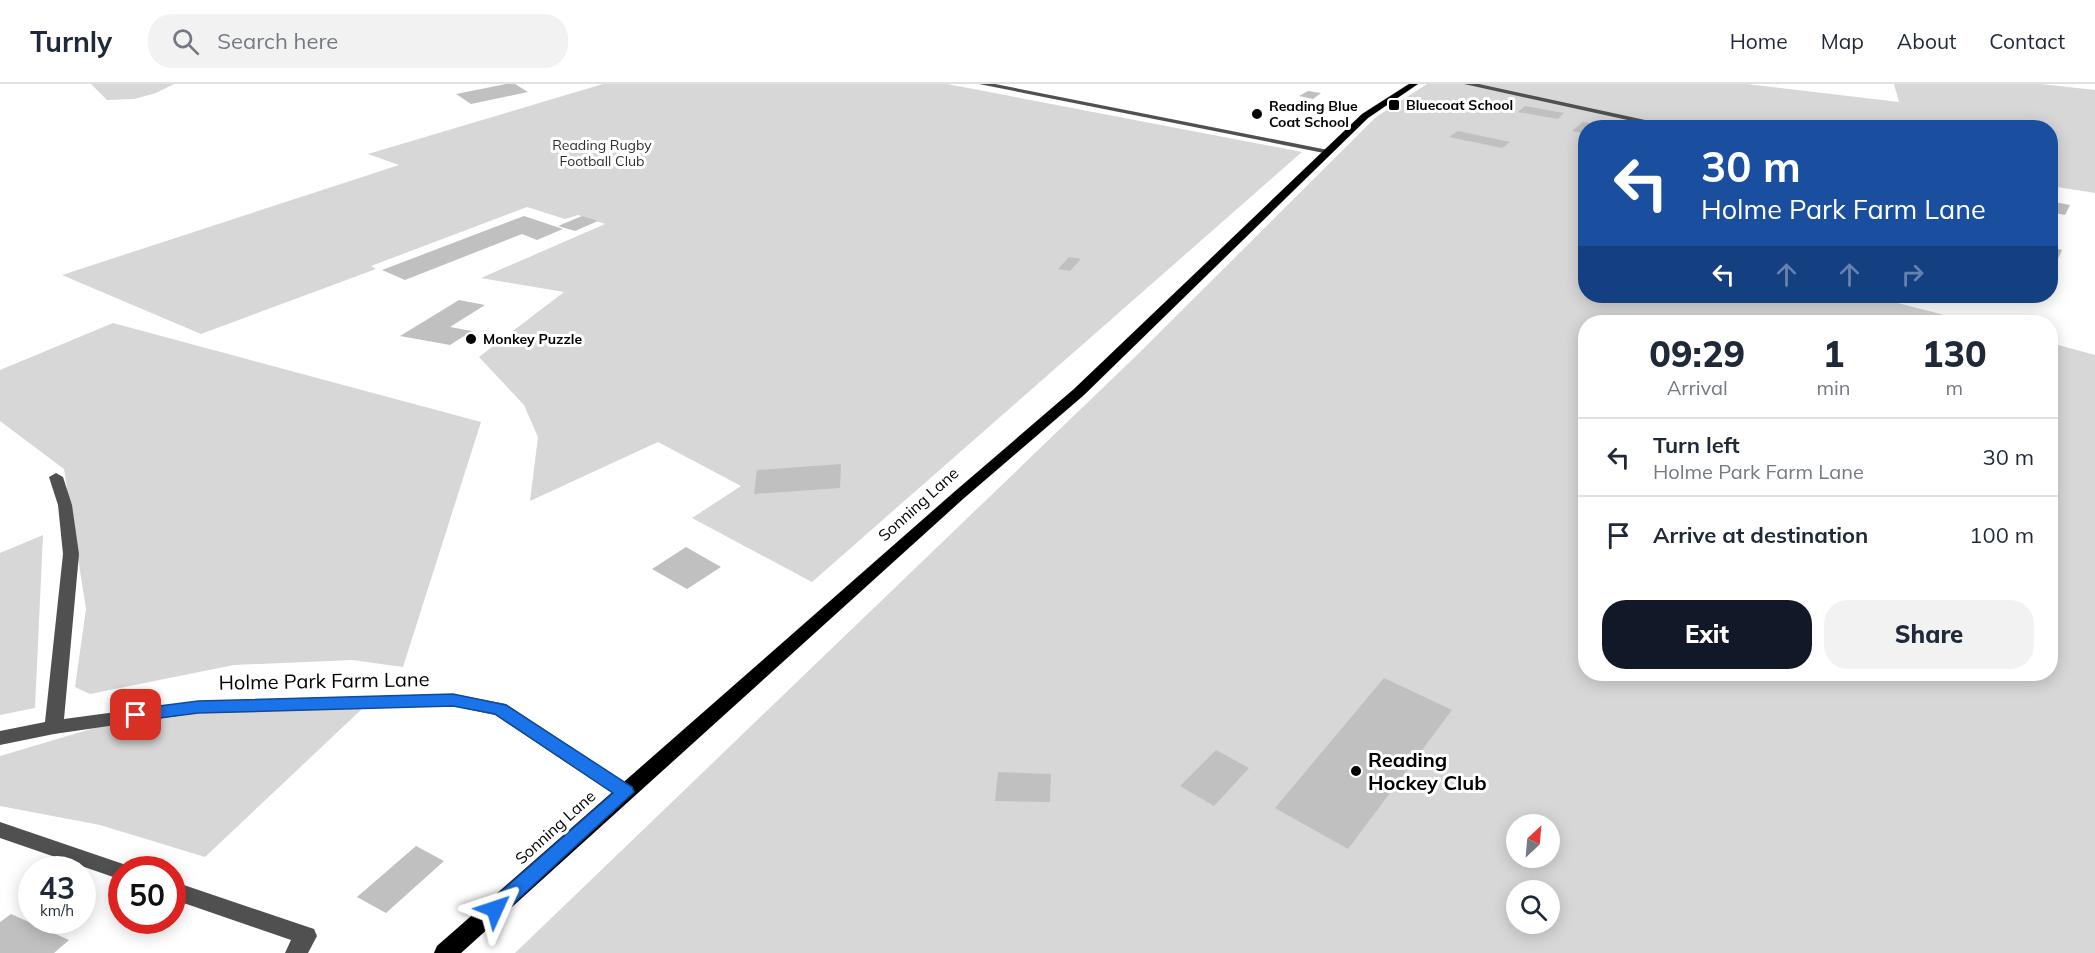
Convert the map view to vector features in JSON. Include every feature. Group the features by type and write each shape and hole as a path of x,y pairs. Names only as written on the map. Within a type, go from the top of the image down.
{"main road":[{"name":"Sonning Lane","path":"446,953 949,504 1079,392 1365,116 1414,84"}],"street":[{"path":"983,84 1329,151"},
{"path":"1468,84 1640,120"},
{"path":"54,727 71,554 65,505 56,477"},
{"name":"Holme Park Farm Lane","path":"0,738 54,727 198,707 453,700 500,709 625,792"},
{"path":"0,830 108,867"},
{"path":"186,895 306,936 296,953"}],"green space":[{"path":"91,84 174,84 156,93 134,99 107,100"},
{"name":"Reading Rugby Football Club","path":"603,84 947,84 1302,152 812,582 692,518 741,486 658,442 530,501 538,437 524,405 479,357 564,292 481,278 605,224 578,215 565,219 527,207 371,266 376,269 201,334 62,275 399,165 368,154"},
{"path":"1427,84 1747,84 1899,102 1894,84 2041,84 2095,90 2095,193 2058,187 2058,120 1578,120 1578,303 1897,303 1945,315 1578,315 1578,681 2058,681 2058,345 2095,355 2095,953 515,953 1137,355 1376,117"},
{"path":"113,323 481,422 403,667 352,660 234,665 90,694 75,687 86,609 64,469 0,421 0,370"},
{"path":"43,535 35,708 0,715 0,553"},
{"path":"363,708 205,857 100,825 0,806 0,756 155,710"}],"building":[{"path":"515,84 528,92 471,104 456,94"},
{"path":"1308,91 1321,93 1313,99 1299,96"},
{"path":"1525,106 1564,113 1558,119 1518,112"},
{"path":"1458,131 1510,142 1502,148 1449,137"},
{"path":"2058,203 2070,205 2065,215 2058,214"},
{"path":"524,216 563,229 537,240 522,234 405,280 382,270"},
{"path":"582,216 598,221 575,231 558,226"},
{"path":"1069,257 1081,259 1070,271 1058,269"},
{"path":"459,300 485,305 450,327 472,331 450,345 400,336"},
{"path":"841,464 840,488 754,494 757,470"},
{"path":"686,547 721,567 687,589 652,569"},
{"name":"Reading Hockey Club","path":"1384,678 1452,710 1348,849 1275,808"},
{"path":"1216,750 1249,768 1214,806 1180,786"},
{"path":"998,772 1051,774 1050,802 995,801"},
{"path":"416,846 444,861 386,913 357,897"},
{"path":"11,914 18,917 18,934 56,934 69,940 54,953 0,953 0,922"}],"place":[{"name":"Bluecoat School","path":"1394,105"},
{"name":"Reading Blue Coat School","path":"1257,114"},
{"name":"Monkey Puzzle","path":"471,339"},
{"name":"Reading Hockey Club","path":"1356,771"}],"route":[{"path":"136,715 198,707 453,700 500,709 625,792 495,909"}]}
